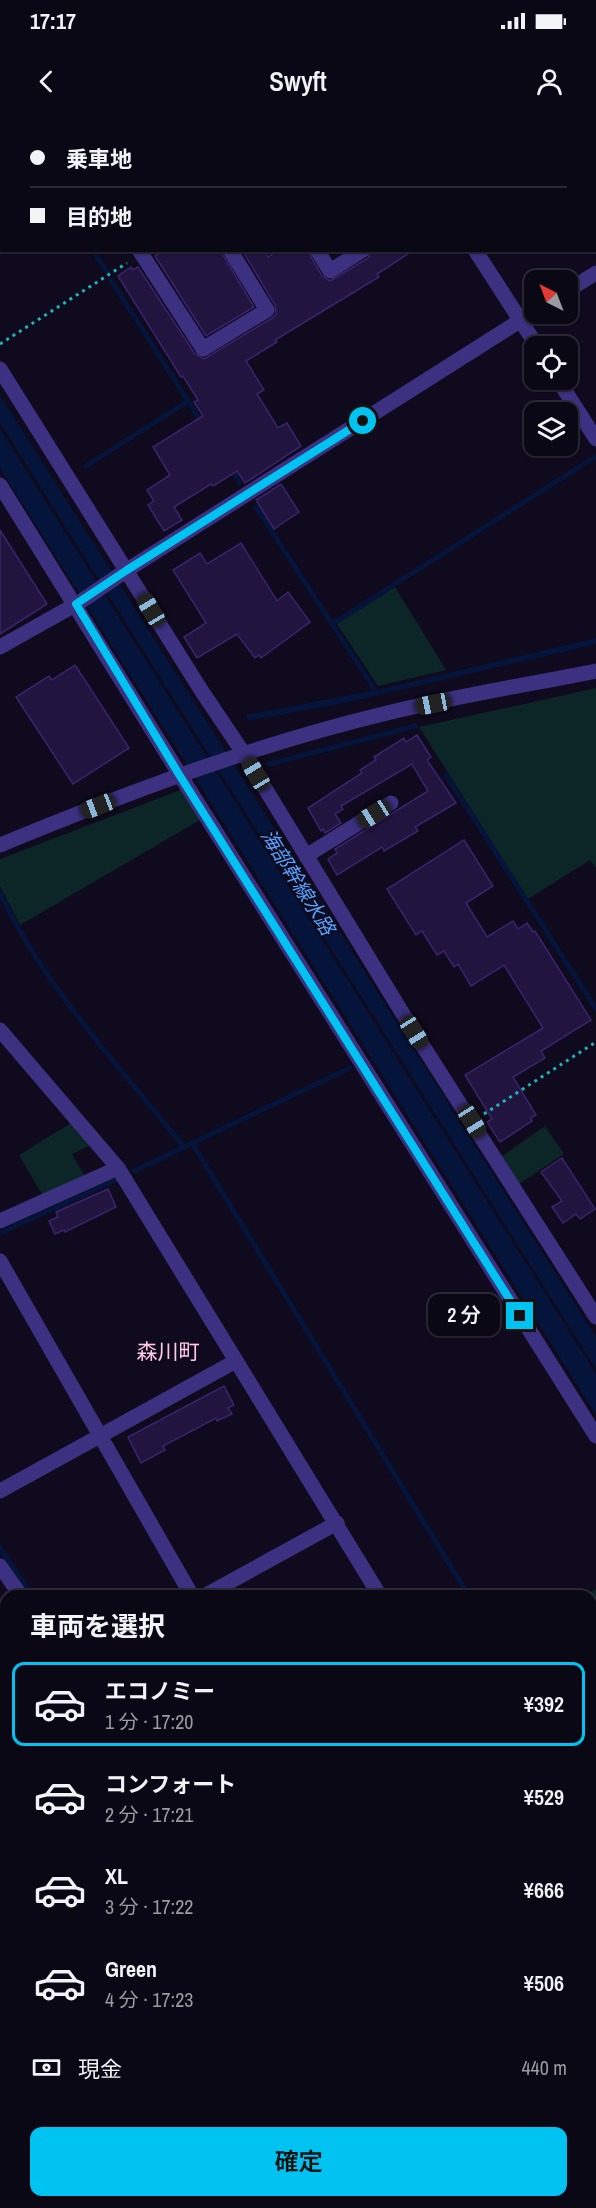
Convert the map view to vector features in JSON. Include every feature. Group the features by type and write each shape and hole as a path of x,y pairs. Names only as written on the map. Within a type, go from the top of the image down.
{"street":[{"path":"140,252 203,349 267,310 231,252"},
{"path":"318,252 330,271 360,252"},
{"path":"476,252 530,336"},
{"path":"578,284 596,273"},
{"path":"0,647 78,603 524,318"},
{"path":"0,369 124,572 201,690 596,1317"},
{"path":"564,390 596,439"},
{"path":"0,484 78,603 180,776 596,1436"},
{"path":"0,845 240,755 387,713 596,671"},
{"path":"306,856 391,804"},
{"path":"0,1030 118,1167 376,1590"},
{"path":"0,1221 118,1167"},
{"path":"0,1261 189,1590"},
{"path":"0,1491 236,1361"},
{"path":"215,1590 337,1523"},
{"path":"0,1566 17,1590"}],"path":[{"path":"0,344 140,252"},
{"path":"472,1121 596,1042"}],"green space":[{"path":"395,587 446,670 378,686 337,624"},
{"path":"596,688 596,868 590,860 528,899 419,727"},
{"path":"183,789 200,820 20,925 0,886 0,859"},
{"path":"71,1123 91,1145 72,1154 85,1177 43,1196 19,1155"},
{"path":"545,1126 564,1154 519,1184 502,1156"}],"water":[{"name":"海部幹線水路","path":"0,395 596,1337 596,1369 0,423"},
{"path":"0,429 596,1374 596,1415 0,468"},
{"path":"596,638 596,644 349,702 248,721 246,715 381,689"}],"building":[{"path":"161,252 221,252 254,307 206,336 155,256"},
{"path":"243,252 265,252 268,257 276,252 308,252 322,276 330,281 368,258 372,252 411,252 377,274 379,277 275,340 277,342 246,361 264,390 257,394 278,428 287,423 301,446 245,483 237,471 213,486 211,484 174,507 182,520 164,531 148,505 154,501 147,490 170,475 153,447 203,416 194,402 198,400 183,376 181,377 118,276 131,267 132,270 138,267 195,354 204,359 272,318 276,314 275,305"},
{"path":"281,484 299,512 274,529 256,500"},
{"path":"0,530 47,604 0,634"},
{"path":"241,543 277,601 288,592 310,622 261,658 259,655 255,658 237,634 197,658 184,637 206,623 173,570 200,553 207,564"},
{"path":"75,665 129,748 73,784 16,697 49,676 52,680"},
{"path":"417,735 431,757 427,760 456,803 415,827 418,831 384,851 382,847 337,875 328,859 337,853 335,849 428,791 412,764 341,806 343,809 335,814 341,823 325,833 323,829 321,831 308,808 362,773 360,770 376,760 374,757 404,738 406,742"},
{"path":"464,840 493,886 466,903 487,937 513,921 518,929 527,923 533,932 535,931 591,1020 541,1051 545,1058 513,1077 536,1115 531,1118 532,1121 500,1142 487,1122 492,1119 465,1075 543,1028 504,965 471,986 458,964 454,967 444,951 437,955 422,931 416,935 387,889"},
{"path":"562,1158 595,1209 580,1219 576,1214 563,1223 552,1207 562,1201 541,1172"},
{"path":"108,1189 116,1207 65,1232 64,1230 55,1234 49,1221 58,1217 56,1212"},
{"path":"224,1386 234,1405 228,1408 232,1414 217,1421 216,1418 163,1446 165,1450 141,1463 128,1437"}],"waterway":[{"path":"94,252 107,272"},
{"path":"111,280 202,423"},
{"path":"86,466 188,401"},
{"path":"332,624 595,457"},
{"path":"231,469 240,483"},
{"path":"256,507 377,693"},
{"path":"269,764 416,726"},
{"path":"446,775 596,1009"},
{"path":"0,893 18,928 61,994 184,1147"},
{"path":"134,1171 350,1068"},
{"path":"192,1143 465,1590"},
{"path":"0,1233 118,1179"},
{"path":"0,1548 28,1590"}],"district":[{"name":"森川町","path":"168,1352"}],"route":[{"path":"363,421 76,604 180,776 520,1316"}]}
